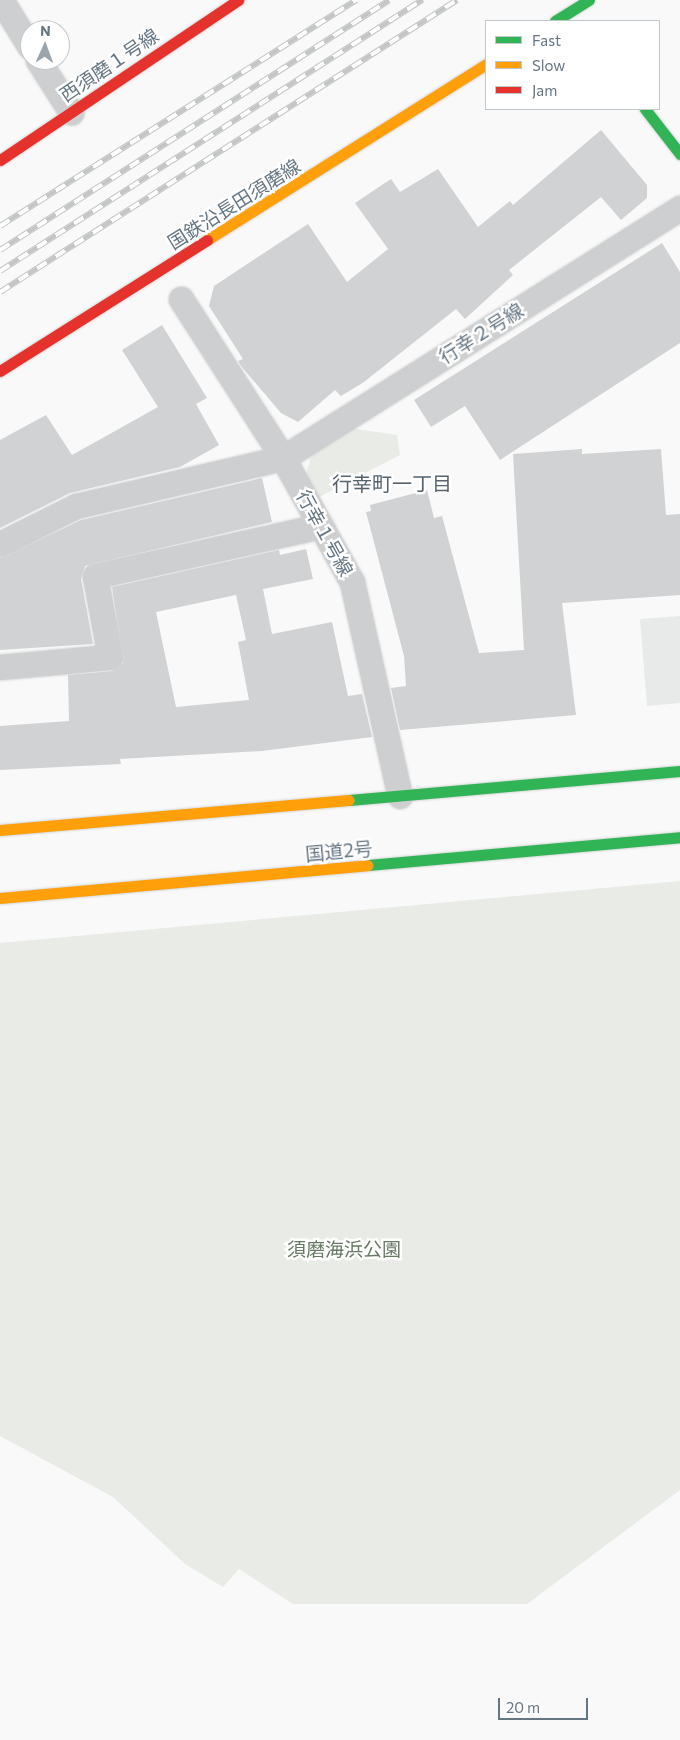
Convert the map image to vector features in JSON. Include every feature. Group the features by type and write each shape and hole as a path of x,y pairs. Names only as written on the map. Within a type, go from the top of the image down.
{"main road":[{"name":"西須磨１号線","path":"0,160 238,0"},
{"path":"563,0 578,20"},
{"path":"557,20 589,0"},
{"name":"国鉄沿長田須磨線","path":"0,371 485,65"},
{"path":"647,110 680,154"},
{"path":"0,830 680,771"},
{"name":"国道2号","path":"0,898 680,837"}],"street":[{"path":"1,0 20,31"},
{"path":"44,70 71,112"},
{"name":"行幸２号線","path":"0,544 76,506 283,458 680,208"},
{"name":"行幸１号線","path":"181,299 283,458 352,582 400,796"},
{"path":"0,667 110,657 95,576 321,526"}],"shaded area":[{"path":"680,616 680,703 647,706 640,619"}],"green space":[{"path":"349,428 397,435 400,455 319,497 306,474 313,450"},
{"name":"須磨海浜公園","path":"680,881 680,1490 527,1604 293,1604 239,1569 223,1587 185,1564 113,1497 0,1436 0,943"}],"building":[{"path":"601,130 647,185 647,198 621,220 601,197 509,270 513,275 465,319 456,309 364,382 341,396 335,390 298,422 281,413 241,366 238,361 243,359 209,306 214,286 308,224 347,282 388,249 355,203 391,179 400,192 438,169 478,227 510,201 513,205"},
{"path":"662,243 680,272 680,343 500,460 465,406 431,427 414,400"},
{"path":"162,325 207,398 196,404 219,445 180,467 70,493 0,528 0,440 46,415 72,455 158,407 122,350"},
{"path":"582,449 582,454 661,449 666,515 680,514 680,595 562,603 576,715 400,730 391,688 406,686 404,656 366,512 371,511 370,505 427,490 434,518 442,516 479,653 524,650 513,454"},
{"path":"262,478 272,522 85,566 81,579 93,644 0,650 0,558 81,520"},
{"path":"306,549 313,579 263,589 272,634 332,622 348,696 362,694 372,737 262,751 120,759 121,764 0,770 0,726 69,721 68,675 112,671 123,663 112,587 279,550 280,555","holes":["236,595 246,640 238,642 249,700 176,707 156,612"]}],"railway":[{"path":"0,226 356,0"},
{"path":"0,250 389,0"},
{"path":"0,271 422,0"},
{"path":"0,292 457,0"}],"traffic: fast":[{"path":"557,20 589,0"},
{"path":"646,110 680,154"},
{"path":"349,800 680,771"},
{"path":"368,865 680,837"}],"traffic: slow":[{"path":"207,240 485,65"},
{"path":"0,830 349,800"},
{"path":"0,898 368,865"}],"traffic: jam":[{"path":"0,160 238,0"},
{"path":"0,371 207,240"}],"district":[{"name":"行幸町一丁目","path":"392,483"}]}
